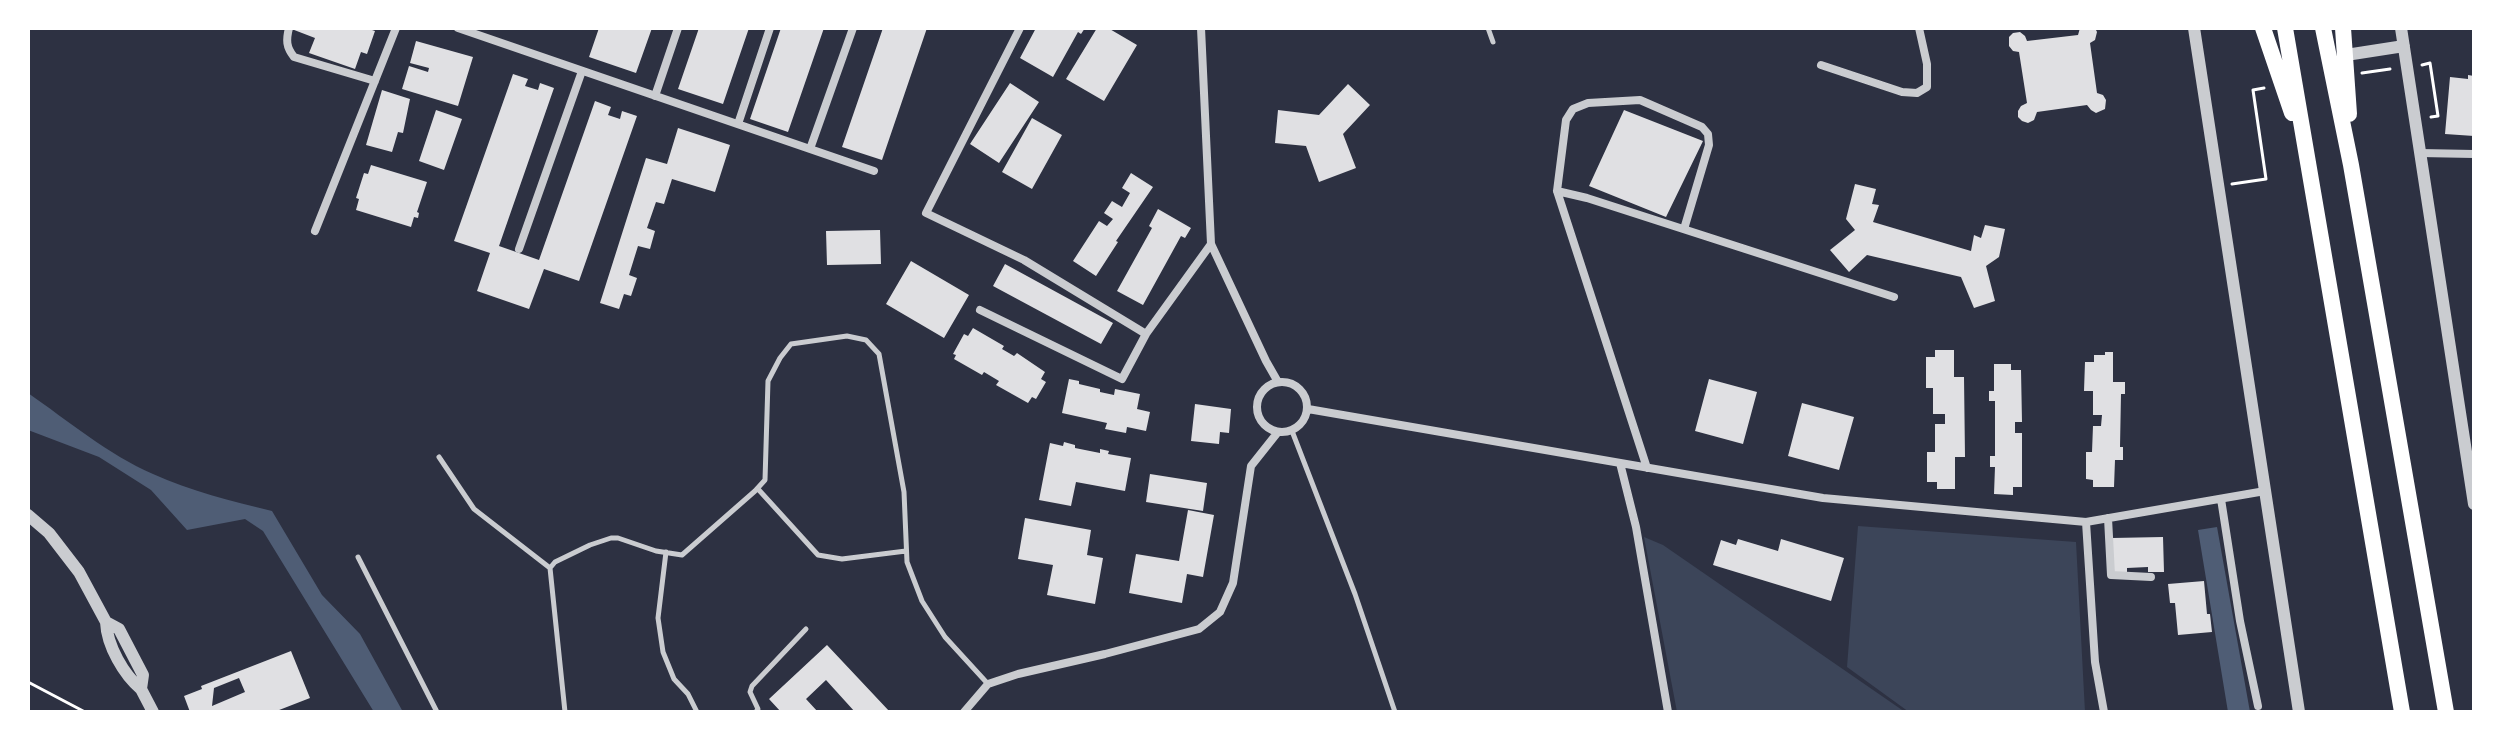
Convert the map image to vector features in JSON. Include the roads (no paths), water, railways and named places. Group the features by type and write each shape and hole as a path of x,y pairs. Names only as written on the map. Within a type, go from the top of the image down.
{"highway":[{"path":"2263,28 2308,160"},
{"path":"2285,28 2402,712"},
{"path":"2323,28 2351,165 2446,712"},
{"path":"2343,28 2351,165"}],"street":[{"path":"289,28 287,49 294,57 375,81"},
{"path":"315,231 396,28"},
{"path":"458,28 874,171"},
{"path":"655,96 678,28"},
{"path":"738,124 770,28"},
{"path":"810,149 853,28"},
{"path":"1020,28 926,213 1024,260 1146,334"},
{"path":"1201,28 1211,244 1278,382"},
{"path":"1821,65 1902,92 1917,93 1927,87 1927,64 1919,28"},
{"path":"2194,28 2299,712"},
{"path":"2401,28 2474,504"},
{"path":"2346,55 2404,46"},
{"path":"519,249 582,71"},
{"path":"1647,468 1557,191 1566,120 1573,109 1588,103 1640,100 1702,127 1708,134 1709,145 1684,229"},
{"path":"2420,153 2474,154"},
{"path":"1557,191 1894,297"},
{"path":"980,310 1122,379 1146,334 1211,244"},
{"path":"1278,382 1292,384 1305,395 1308,409 1305,420 1292,431 1278,432 1261,422 1257,406 1262,391 1278,382"},
{"path":"1308,409 1823,498 2086,522 2265,491"},
{"path":"964,712 988,684 1199,629 1220,612 1233,583 1251,466 1278,432"},
{"path":"1620,463 1636,527 1668,712"},
{"path":"2221,499 2240,621 2258,706"},
{"path":"28,515 49,533 79,572 106,622 119,629 143,675 141,689 153,712"},
{"path":"2108,518 2111,575 2151,577"},
{"path":"2086,522 2095,662 2104,712"}],"lane":[{"path":"1488,28 1493,42"},
{"path":"565,712 550,568 566,556 611,538 682,555 765,480 768,381 780,358 791,344 847,336 866,340 879,354 904,492 907,562 922,601 945,637 988,684"},
{"path":"1292,431 1355,594 1395,712"},
{"path":"439,457 474,509 550,568"},
{"path":"758,489 818,555 842,559 906,551"},
{"path":"666,552 658,618 663,652 674,679 688,694 697,712"},
{"path":"358,557 437,712"},
{"path":"758,711 750,692 752,686 806,629"}]}
